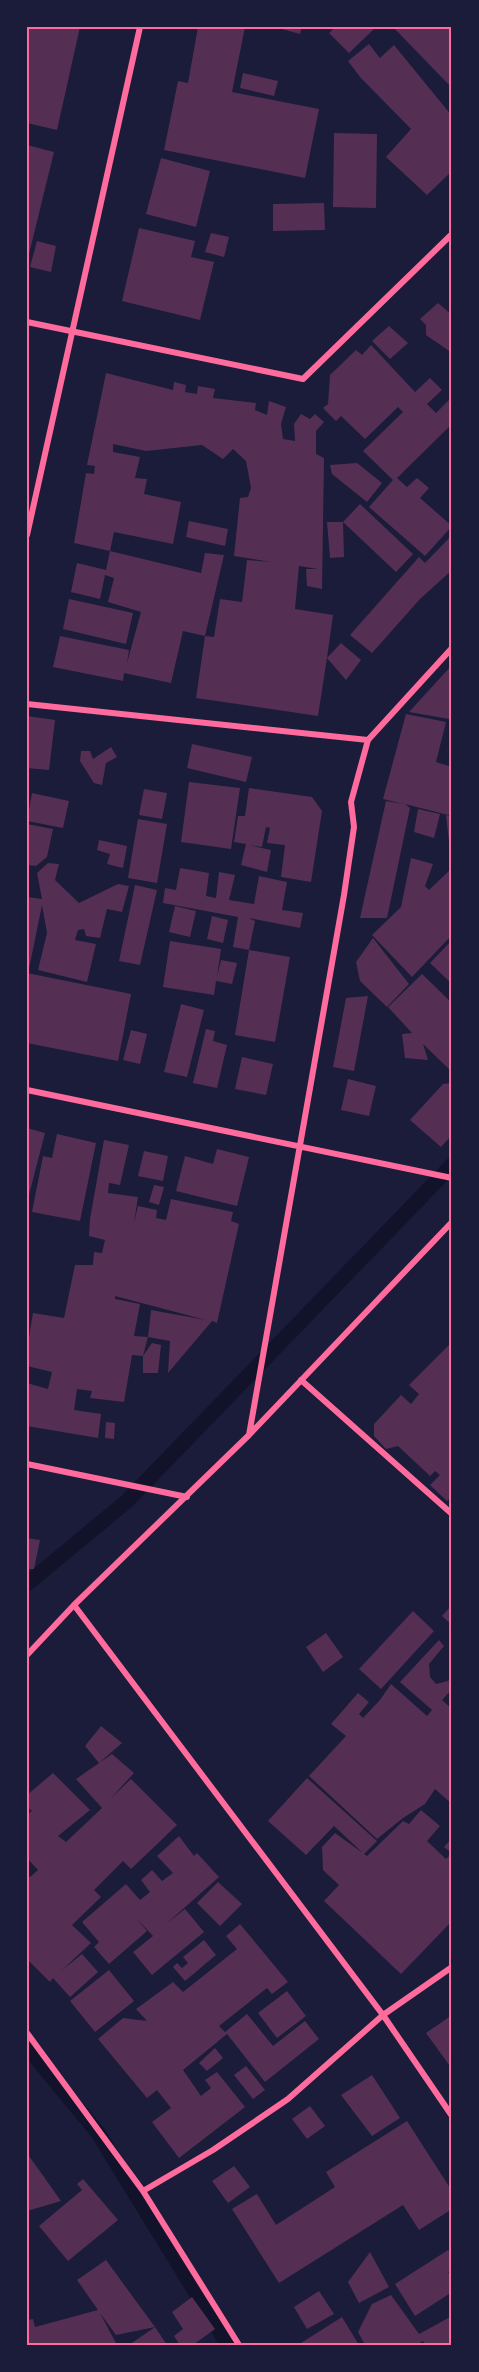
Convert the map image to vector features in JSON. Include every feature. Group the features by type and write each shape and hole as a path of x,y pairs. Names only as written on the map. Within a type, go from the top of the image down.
{"street":[{"path":"27,535 140,27"},
{"path":"27,322 303,379 452,234"},
{"path":"249,1435 344,895 354,826 351,802 368,740 452,648"},
{"path":"27,704 368,740"},
{"path":"27,1090 452,1178"},
{"path":"27,1655 74,1605 249,1435 452,1222"},
{"path":"301,1380 452,1514"},
{"path":"27,1464 187,1497"},
{"path":"74,1605 383,2015 452,2116"},
{"path":"143,2191 213,2150 288,2099 383,2015 452,1967"},
{"path":"27,2033 143,2191 239,2345"}],"building":[{"path":"27,27 80,27 57,130 27,123"},
{"path":"198,27 245,27 232,92 319,109 305,178 164,150 178,81 188,83"},
{"path":"274,27 302,27 300,34"},
{"path":"335,27 376,27 349,53 329,33"},
{"path":"393,27 452,27 452,88"},
{"path":"369,44 380,58 394,45 452,116 452,171 427,195 386,157 411,129 360,77 348,61"},
{"path":"243,73 278,81 274,96 240,88"},
{"path":"334,133 377,134 376,208 333,207"},
{"path":"27,145 54,152 28,258 27,258"},
{"path":"161,158 210,171 196,227 146,214"},
{"path":"324,203 325,230 273,231 273,204"},
{"path":"139,228 195,241 191,257 214,262 200,320 122,301"},
{"path":"211,233 229,237 224,257 205,252"},
{"path":"37,241 56,246 51,272 30,267"},
{"path":"438,303 452,315 452,353 426,335 426,325 420,319"},
{"path":"389,326 408,343 390,359 372,341"},
{"path":"371,345 415,392 430,378 442,390 427,404 436,413 452,397 452,424 397,478 407,487 417,478 429,488 420,498 452,526 425,556 369,507 393,480 363,451 403,412 398,407 365,439 341,416 336,421 323,408 328,404 330,375 356,350 362,355"},
{"path":"106,373 173,390 174,382 186,385 185,392 197,394 198,386 215,389 213,398 256,403 255,410 267,415 269,401 286,407 281,424 283,439 295,441 294,424 301,414 310,419 315,414 324,422 316,431 316,454 324,458 322,589 307,586 306,569 318,569 299,566 295,609 333,615 318,716 196,698 205,636 214,637 220,599 242,602 247,560 271,562 234,556 240,498 248,497 251,488 246,461 233,449 223,459 202,445 146,451 113,444 113,452 140,457 135,478 147,479 144,494 181,502 173,544 114,532 110,551 74,543 86,473 94,474 95,466 87,465"},
{"path":"357,463 382,483 367,502 332,474 330,465"},
{"path":"360,504 413,554 396,572 343,522"},
{"path":"189,521 228,529 225,546 186,537"},
{"path":"327,522 343,522 344,557 330,558"},
{"path":"452,535 452,570 420,599 372,653 350,635 419,557 425,563"},
{"path":"110,551 201,573 205,553 224,555 205,636 183,631 171,683 124,673 123,681 53,667 60,636 129,650 127,663 141,612 108,602 114,578 105,575 100,599 71,592 77,563 106,570"},
{"path":"69,599 133,613 126,644 63,629"},
{"path":"341,643 361,660 346,680 327,658"},
{"path":"452,665 452,717 449,719 409,712"},
{"path":"406,714 446,722 436,762 452,767 452,816 405,804 410,808 387,918 360,918 386,801 404,804 383,799"},
{"path":"27,716 55,720 49,770 27,768"},
{"path":"192,744 252,757 246,782 187,768"},
{"path":"111,747 117,757 106,763 102,785 94,783 80,761 81,751 90,751 93,759"},
{"path":"189,782 240,788 231,849 181,842"},
{"path":"249,788 312,797 322,811 311,882 281,877 285,845 267,843 270,828 266,827 262,847 249,845 271,850 267,872 241,865 246,844 234,842 238,816 245,816"},
{"path":"144,789 167,793 162,819 139,815"},
{"path":"32,793 69,801 63,828 27,821"},
{"path":"418,809 440,814 434,838 414,832"},
{"path":"446,815 452,817 452,843 449,842"},
{"path":"138,819 167,824 157,883 128,878"},
{"path":"27,824 53,829 47,857 36,866 27,865"},
{"path":"99,840 127,846 123,868 107,864 110,854 97,850"},
{"path":"411,858 433,864 425,886 429,890 452,868 452,935 412,977 372,935 401,907"},
{"path":"48,863 59,864 55,880 79,903 118,884 129,886 122,912 107,909 100,938 86,936 84,929 78,930 75,940 96,944 87,982 38,970 47,933 42,905 29,969 27,969 27,897 42,899 37,873"},
{"path":"180,868 209,873 206,896 216,898 219,872 235,875 229,900 254,904 259,876 287,882 282,910 303,913 300,928 249,918 255,921 249,950 233,947 238,917 163,903 165,888 176,890"},
{"path":"135,885 157,890 140,965 119,961"},
{"path":"175,906 196,911 190,937 169,932"},
{"path":"212,916 228,920 223,943 207,939"},
{"path":"373,938 409,984 387,1007 360,981 356,962"},
{"path":"452,940 452,984 430,963"},
{"path":"170,941 221,949 217,977 221,960 237,963 232,984 216,981 214,995 163,987"},
{"path":"249,950 290,957 275,1042 235,1035"},
{"path":"27,973 131,994 118,1061 27,1043"},
{"path":"422,974 452,1003 452,1072 423,1044 428,1060 405,1058 402,1034 412,1033 388,1007"},
{"path":"368,996 354,1071 333,1067 346,998"},
{"path":"181,1004 204,1010 187,1077 164,1072"},
{"path":"206,1029 215,1031 213,1041 227,1045 217,1088 193,1083"},
{"path":"131,1030 147,1034 140,1064 123,1060"},
{"path":"242,1057 273,1064 266,1095 235,1089"},
{"path":"348,1079 376,1086 369,1116 341,1110"},
{"path":"452,1083 452,1135 441,1147 410,1120 443,1084"},
{"path":"27,1128 45,1133 29,1195 27,1194"},
{"path":"57,1134 96,1143 80,1221 32,1212 43,1156 52,1158"},
{"path":"104,1140 129,1145 120,1185 109,1183 108,1193 138,1197 134,1223 138,1206 157,1210 156,1218 166,1220 171,1199 233,1212 231,1221 239,1224 217,1323 212,1321 168,1373 170,1341 148,1337 143,1356 132,1355 124,1402 90,1398 92,1391 77,1389 74,1410 101,1414 98,1438 27,1426 27,1383 48,1389 52,1372 27,1366 27,1349 33,1313 64,1318 75,1265 93,1265 94,1252 102,1253 105,1240 89,1236","holes":["115,1296 206,1320 151,1310 148,1337 134,1336 140,1304 115,1299"]},
{"path":"217,1149 249,1157 237,1206 176,1191 185,1156 213,1164"},
{"path":"144,1151 168,1156 163,1181 138,1176"},
{"path":"154,1185 164,1187 159,1205 149,1202"},
{"path":"452,1342 452,1496 447,1501 430,1485 440,1475 435,1471 430,1476 398,1446 386,1449 374,1436 374,1424 401,1395 411,1404 419,1394 409,1385"},
{"path":"152,1343 161,1345 158,1373 143,1373 143,1356"},
{"path":"106,1422 115,1423 114,1439 105,1438"},
{"path":"27,1538 40,1540 34,1569 27,1569"},
{"path":"452,1605 452,1625 442,1616"},
{"path":"413,1611 434,1631 381,1689 359,1669"},
{"path":"326,1633 343,1657 323,1672 306,1647"},
{"path":"439,1640 444,1646 429,1664 430,1677 436,1684 448,1681 452,1677 452,1689 442,1700 452,1709 452,1804 435,1789 425,1804 377,1839 309,1776 346,1736 331,1724 358,1693 369,1702 359,1714 363,1718 391,1684 427,1716 432,1710 400,1682"},
{"path":"101,1726 122,1743 99,1763 85,1746"},
{"path":"112,1754 134,1773 111,1798 131,1779 177,1825 131,1869 123,1861 94,1890 101,1897 72,1925 91,1943 61,1971 82,1954 98,1972 70,1997 53,1978 50,1982 27,1959 27,1875 30,1877 38,1870 27,1858 27,1815 32,1811 27,1807 27,1795 53,1773 90,1810 58,1836 66,1842 102,1808 76,1779"},
{"path":"307,1778 377,1841 364,1854 334,1826 306,1855 268,1821"},
{"path":"421,1810 440,1826 427,1841 446,1859 452,1853 452,1921 401,1974 324,1901 339,1885 323,1870 322,1847 335,1833 367,1856 403,1821 409,1824"},
{"path":"179,1836 194,1856 197,1853 219,1877 165,1925 185,1909 204,1932 152,1975 133,1952 153,1936 136,1918 147,1931 109,1964 94,1947 99,1942 82,1922 126,1884 140,1900 150,1892 141,1880 152,1870 162,1881 173,1873 157,1856"},
{"path":"452,1838 452,1853 444,1847"},
{"path":"218,1882 242,1904 220,1926 197,1903"},
{"path":"240,1924 288,1982 272,1994 267,1988 219,2026 225,2032 247,2014 273,2046 305,2021 319,2039 265,2082 227,2034 183,2070 201,2096 211,2088 205,2080 217,2072 245,2107 179,2158 152,2122 171,2108 157,2090 147,2098 98,2039 123,2018 147,2021 136,2009 173,1982 183,1992 237,1949 226,1936"},
{"path":"204,1940 216,1955 185,1981 173,1967 177,1963 182,1968 188,1963 183,1957"},
{"path":"109,1970 134,2001 95,2032 70,2001"},
{"path":"287,1991 306,2016 277,2038 258,2013"},
{"path":"452,2015 452,2069 426,2033"},
{"path":"215,2048 223,2058 207,2071 199,2063"},
{"path":"246,2066 265,2090 253,2099 234,2075"},
{"path":"372,2075 400,2118 372,2136 341,2095"},
{"path":"310,2106 325,2126 307,2139 292,2119"},
{"path":"407,2121 452,2191 452,2209 419,2230 403,2205 279,2283 232,2209 257,2194 276,2225 335,2187 326,2172"},
{"path":"27,2156 29,2156 61,2201 27,2211"},
{"path":"234,2166 250,2187 228,2203 212,2181"},
{"path":"83,2179 118,2220 68,2261 39,2226 82,2190 77,2184"},
{"path":"448,2250 452,2256 452,2269 448,2272 452,2279 452,2292 415,2316 395,2284"},
{"path":"370,2252 389,2287 359,2303 348,2282"},
{"path":"106,2260 155,2327 116,2335 100,2313 117,2345 27,2345 27,2320 33,2319 35,2327 98,2310 77,2280"},
{"path":"319,2291 334,2314 307,2329 294,2307"},
{"path":"391,2295 419,2334 452,2316 452,2345 426,2345 423,2341 416,2345 365,2345 358,2332 372,2304"},
{"path":"192,2297 215,2329 193,2345 180,2345 174,2336 183,2329 172,2312"},
{"path":"342,2317 359,2345 303,2345 301,2343"},
{"path":"155,2327 167,2345 129,2345"}],"waterway":[{"path":"27,1584 126,1502 452,1165"},
{"path":"27,2047 98,2133 228,2345"}]}
